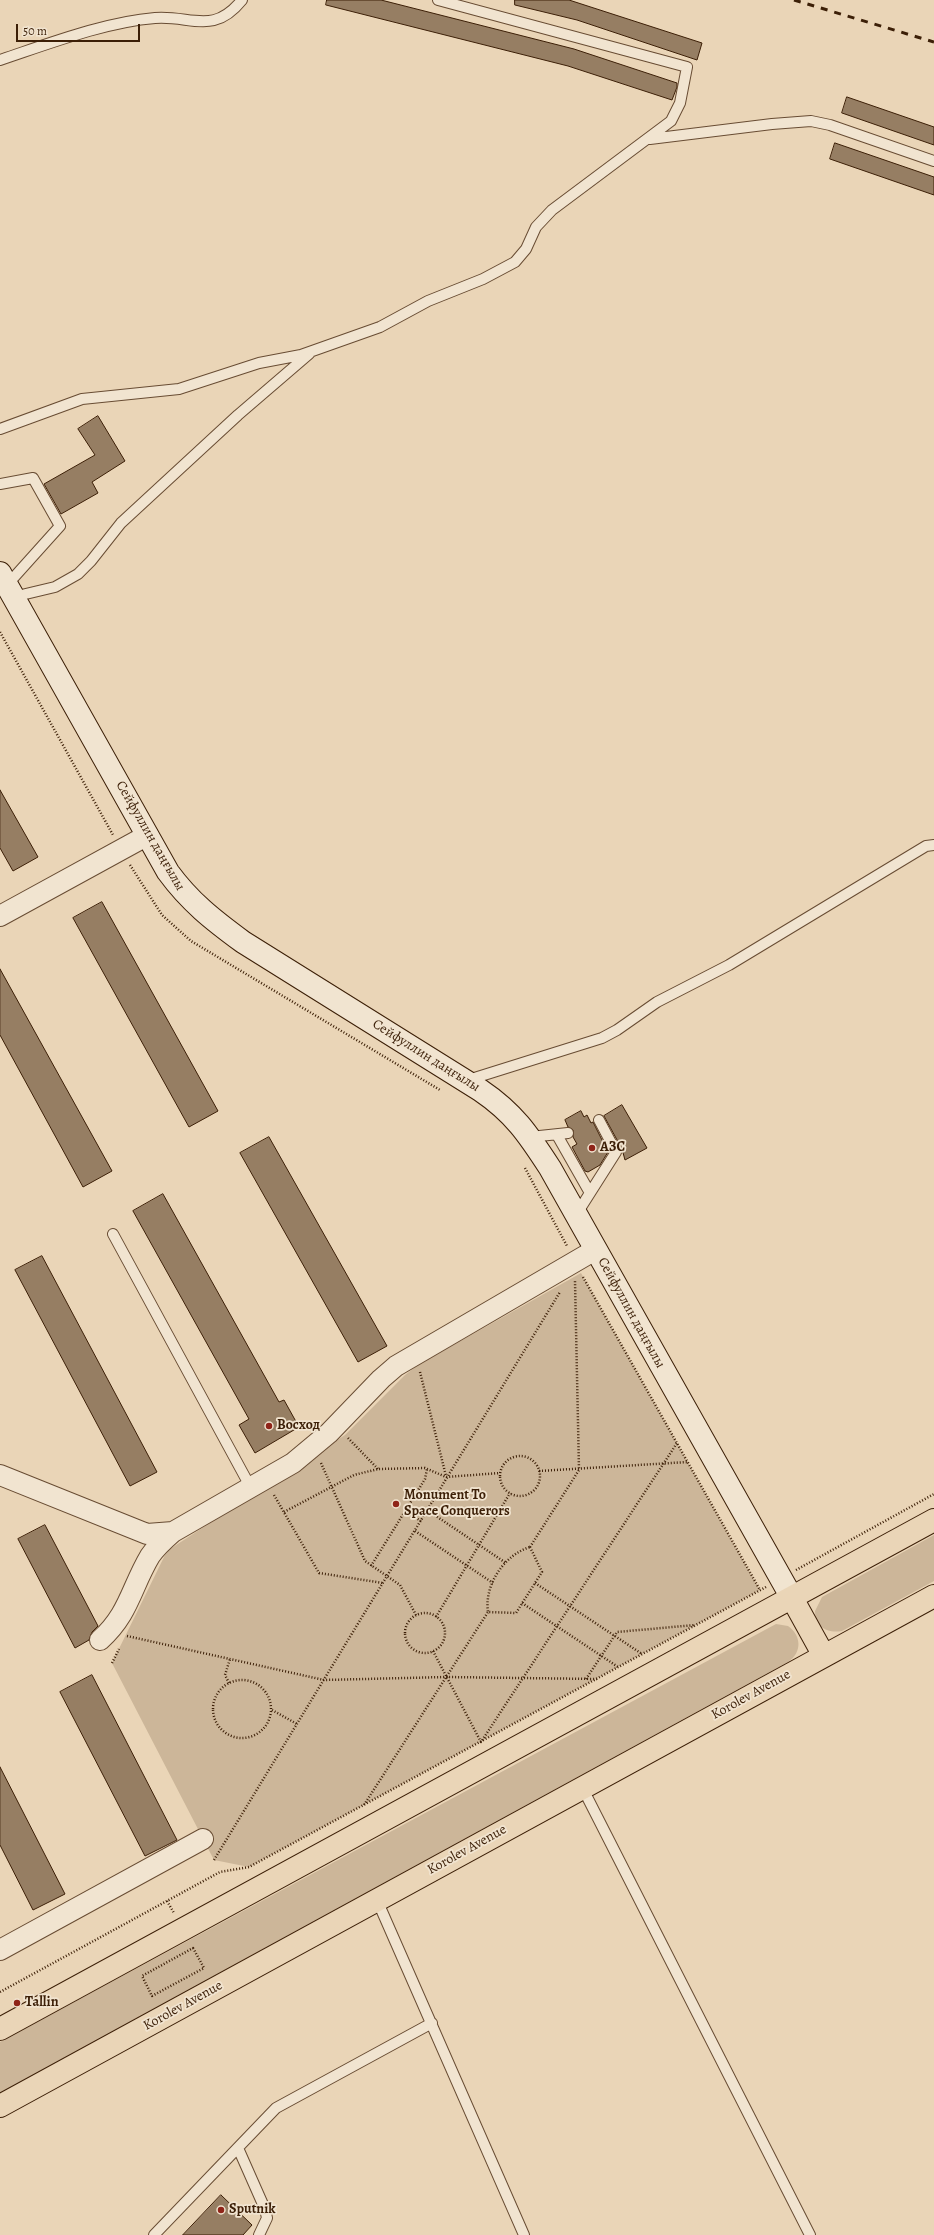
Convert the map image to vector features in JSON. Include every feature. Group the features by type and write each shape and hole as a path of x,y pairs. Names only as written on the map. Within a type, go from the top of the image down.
{"main road":[{"path":"0,2029 934,1520"},
{"name":"Korolev Avenue","path":"0,2106 934,1596"},
{"path":"792,1598 824,1656"}],"street":[{"name":"Сейфуллин даңғылы","path":"6,587 148,834 168,872 185,896 209,917 243,942 466,1081 501,1105 517,1120 530,1137 576,1215 792,1598"},
{"path":"0,916 148,834"},
{"path":"100,1640 114,1627 122,1614 150,1556 159,1544 173,1532 259,1490 311,1450 396,1366 573,1270 595,1250"},
{"path":"0,1475 147,1534 173,1532"},
{"path":"0,1950 203,1839"}],"lane":[{"path":"0,60 119,22 157,18 207,23 230,14 242,0"},
{"path":"0,429 82,400 179,389 259,363 313,350 380,327 428,301 483,279 515,262 526,249 536,227 552,210 648,140 671,120 680,103 687,67 438,0"},
{"path":"648,140 765,124 811,121 830,125 934,161"},
{"path":"6,587 55,587 78,574 91,561 121,523 238,415 313,350"},
{"path":"0,484 33,478 60,526 6,587"},
{"path":"466,1081 602,1038 618,1030 657,1002 729,965 859,885 926,846 934,845"},
{"path":"576,1215 616,1152 599,1120"},
{"path":"530,1137 568,1133"},
{"path":"557,1135 590,1193"},
{"path":"113,1234 259,1490"},
{"path":"582,1787 810,2235"},
{"path":"377,1900 524,2235"},
{"path":"154,2235 276,2108 432,2023"},
{"path":"238,2148 265,2209 267,2218 259,2235"}],"path":[{"path":"0,632 140,884 162,915 191,941 446,1094"},
{"path":"521,1161 573,1270 677,1443 760,1590"},
{"path":"364,1805 488,1612 488,1596 493,1583 506,1563 516,1554 530,1547 579,1470 575,1277 573,1270"},
{"path":"214,1860 388,1576 446,1477 563,1288"},
{"path":"418,1365 446,1477"},
{"path":"345,1435 378,1469"},
{"path":"481,1742 677,1443"},
{"path":"519,1456 526,1457 533,1461 539,1471 539,1482 532,1491 521,1495 510,1493 502,1484 500,1473 508,1460 519,1456"},
{"path":"322,1458 321,1464 365,1561 400,1585 416,1616"},
{"path":"539,1471 579,1470 688,1462"},
{"path":"284,1512 354,1475 378,1469 427,1469 446,1477 500,1473"},
{"path":"371,1566 425,1479 427,1469"},
{"path":"259,1490 274,1494 319,1573 383,1583"},
{"path":"436,1616 510,1493"},
{"path":"0,1992 220,1872 249,1867 618,1668 934,1494"},
{"path":"427,1510 506,1563"},
{"path":"406,1511 421,1521"},
{"path":"415,1531 493,1583"},
{"path":"488,1612 516,1613 542,1572 530,1547"},
{"path":"535,1583 642,1654"},
{"path":"522,1603 618,1668"},
{"path":"425,1613 436,1616 442,1622 445,1633 441,1644 433,1651 421,1652 409,1644 406,1629 409,1622 416,1616 425,1613"},
{"path":"586,1679 618,1632 697,1624"},
{"path":"112,1663 129,1629"},
{"path":"126,1635 324,1680 446,1677 597,1679"},
{"path":"433,1651 481,1742"},
{"path":"229,1683 225,1675 230,1659"},
{"path":"243,1679 259,1685 270,1699 272,1710 266,1726 258,1734 247,1738 230,1736 217,1724 212,1708 218,1692 229,1683 243,1679"},
{"path":"272,1710 298,1724"},
{"path":"193,1948 204,1968 152,1996 142,1976 193,1948"}],"shaded area":[{"path":"581,1273 760,1590 249,1867 214,1860 112,1663 165,1555 170,1549 345,1435 405,1375 418,1365"},
{"path":"934,1535 934,1581 842,1631 837,1632 827,1630 820,1625 817,1621 815,1611 822,1597"},
{"path":"776,1624 788,1626 796,1634 798,1639 798,1649 793,1658 788,1662 0,2093 0,2042"}],"building":[{"path":"327,0 381,0 574,49 677,83 677,87 672,100 568,66 326,5"},
{"path":"515,0 569,0 702,43 697,60 577,20 515,5"},
{"path":"847,97 934,127 934,145 842,113"},
{"path":"835,143 934,177 934,195 830,159"},
{"path":"98,416 125,461 92,482 98,493 61,514 44,484 95,455 78,429"},
{"path":"0,790 38,857 13,871 0,848"},
{"path":"102,902 218,1111 189,1127 73,918"},
{"path":"0,969 112,1171 83,1187 0,1035"},
{"path":"622,1105 647,1148 625,1160 622,1149 604,1116"},
{"path":"581,1111 584,1117 587,1115 591,1123 593,1122 608,1152 600,1165 588,1172 585,1171 572,1147 577,1144 573,1137 573,1130 568,1127 565,1120"},
{"path":"269,1137 387,1346 358,1362 240,1153"},
{"path":"163,1194 279,1402 284,1400 299,1427 255,1453 239,1425 249,1419 133,1211"},
{"path":"42,1256 157,1472 130,1486 15,1270"},
{"path":"45,1525 98,1626 92,1632 89,1640 75,1648 18,1539"},
{"path":"92,1675 177,1840 145,1856 60,1692"},
{"path":"0,1767 65,1894 33,1910 0,1845"},
{"name":"Sputnik","path":"221,2195 252,2225 243,2235 183,2235"}],"railway":[{"path":"794,0 934,42"}],"place":[{"name":"АЗС","path":"592,1148"},
{"name":"Восход","path":"269,1426"},
{"name":"Monument To Space Conquerors","path":"396,1504"},
{"name":"Tallin","path":"17,2003"},
{"name":"Sputnik","path":"221,2210"}]}
